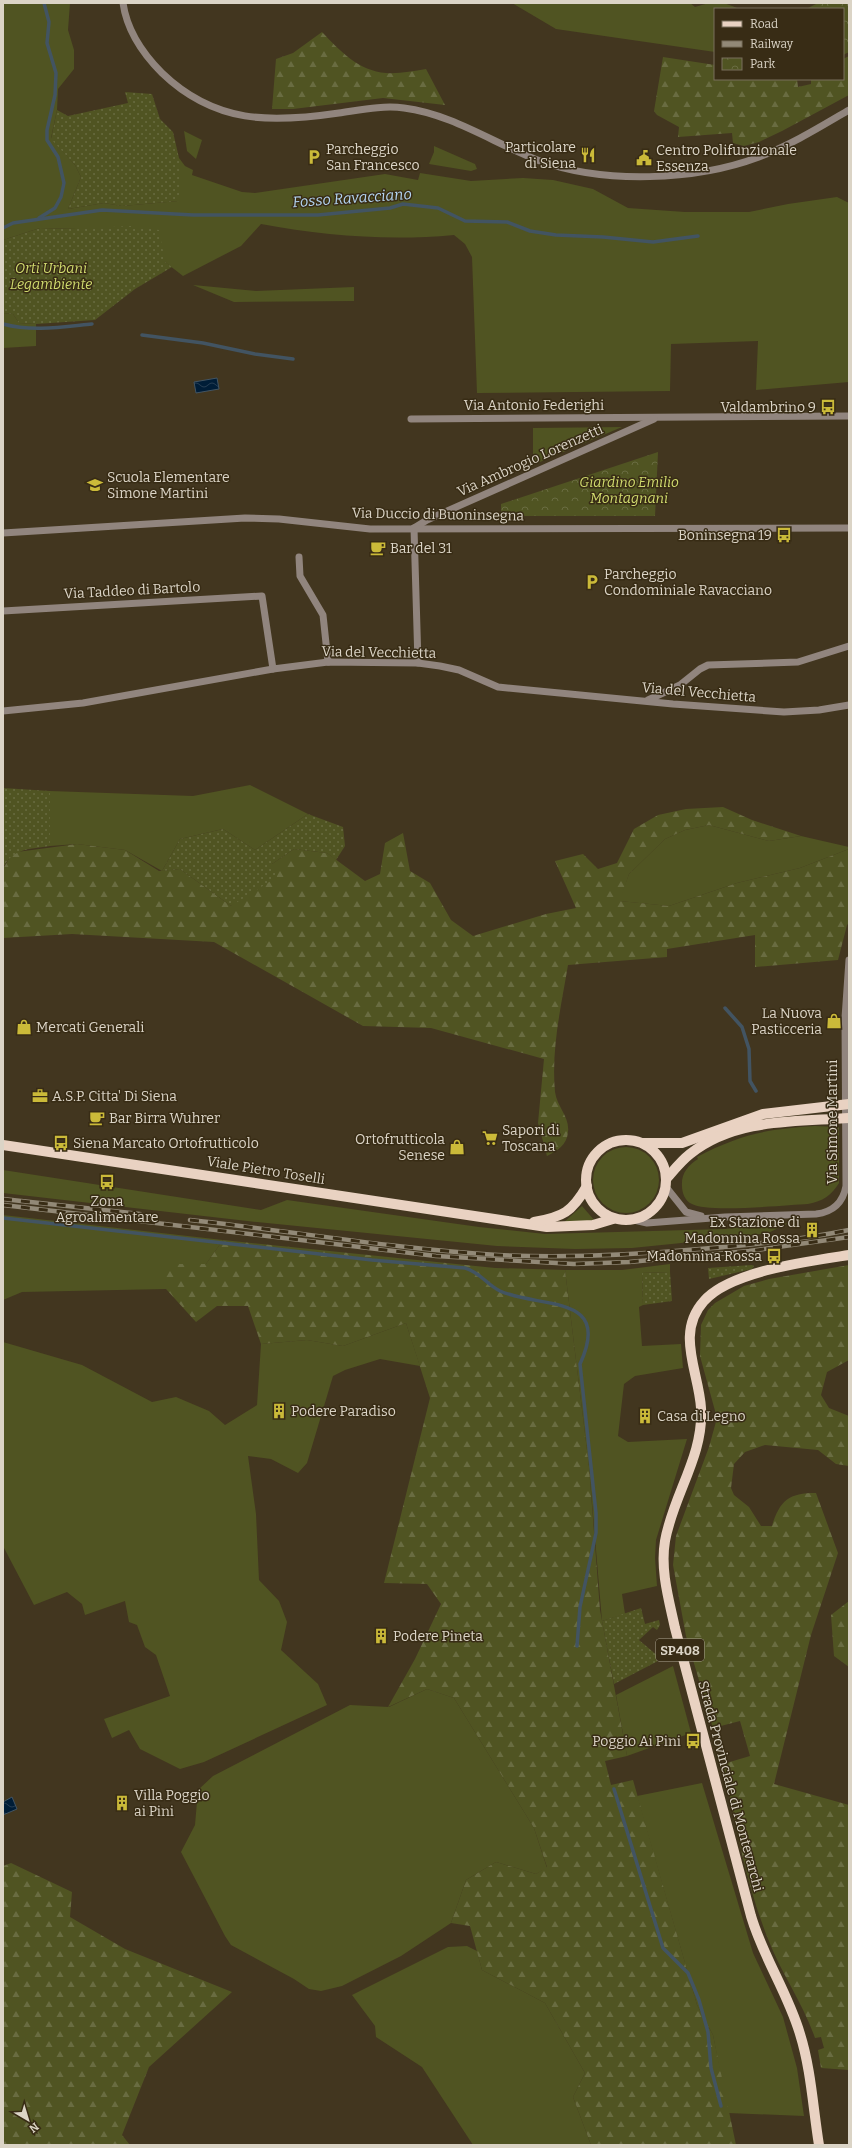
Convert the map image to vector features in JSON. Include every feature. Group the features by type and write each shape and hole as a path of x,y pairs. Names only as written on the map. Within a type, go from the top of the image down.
{"main road":[{"name":"Viale Pietro Toselli","path":"613,1219 596,1206 589,1195 587,1186 586,1172 593,1157 606,1145 618,1140 634,1140 642,1143 682,1143 763,1114 849,1104"},
{"path":"666,1183 694,1150 737,1131 778,1121 849,1118"},
{"path":"634,1220 654,1208 662,1197 666,1183 665,1169 659,1157 642,1143"},
{"name":"Viale Pietro Toselli","path":"3,1145 526,1223 561,1227 597,1224 613,1219 634,1220"},
{"name":"Viale Pietro Toselli","path":"526,1223 555,1218 564,1214 575,1205 587,1186"},
{"name":"Strada Provinciale di Montevarchi","path":"819,2145 804,2045 785,1995 759,1941 751,1916 675,1628 665,1574 664,1550 669,1526 692,1466 701,1430 700,1400 691,1356 690,1337 692,1321 701,1304 718,1290 752,1274 849,1255"}],"street":[{"path":"123,3 130,28 148,59 181,90 215,109 236,116 276,120 384,108 409,108 449,120 538,160 560,167 592,172 662,176 723,168 759,157 781,148 849,110"},
{"name":"Via Antonio Federighi","path":"411,419 849,416"},
{"name":"Via Ambrogio Lorenzetti","path":"414,528 427,520 657,418"},
{"name":"Via Duccio di Buoninsegna","path":"3,533 244,518 279,519 370,529 849,528"},
{"path":"414,528 418,663"},
{"path":"299,557 300,576 323,615 328,662"},
{"name":"Via Taddeo di Bartolo","path":"3,611 262,596 273,669"},
{"path":"647,701 683,683 700,669 708,666 798,662 849,646"},
{"name":"Via del Vecchietta","path":"3,711 83,703 273,669 328,662 418,663 459,670 498,687 647,701 784,712 819,710 849,705"},
{"name":"Via Simone Martini","path":"634,1220 647,1223 726,1217 826,1213 837,1206 841,1201 846,1186 847,1018 849,960"},
{"name":"Via Simone Martini","path":"666,1183 680,1206 690,1214 726,1217"}],"green space":[{"path":"3,3 70,3 68,30 74,50 74,69 58,89 57,110 51,138 75,165 81,177 68,209 104,203 122,206 178,201 179,158 185,166 193,170 192,175 242,192 255,193 385,174 418,180 420,173 471,181 523,178 553,180 593,189 628,208 685,212 749,212 788,204 837,197 849,203 849,382 756,390 758,341 671,344 670,391 477,393 472,257 465,244 454,235 405,238 357,236 309,232 261,224 241,246 183,276 165,262 76,229 40,228 3,240"},
{"path":"512,3 690,3 695,7 713,3 723,3 737,8 714,8 714,52 556,29"},
{"path":"818,3 849,3 849,52 844,54 844,8 808,8"},
{"path":"322,32 343,53 367,68 386,73 426,69 445,105 383,98 293,109 272,109 276,59 293,53"},
{"path":"849,56 849,95 759,142 744,146 733,143 732,133 678,137 679,127 657,115 654,111 663,57 714,65 714,80 797,80 798,87 811,84 811,80 844,80 844,58"},
{"path":"125,92 152,94 160,119 173,132 179,158 179,201 122,206 104,203 68,209 81,177 75,165 51,139 57,110 68,116 128,103"},
{"path":"184,131 202,140 196,159 187,151"},
{"path":"434,146 475,164 477,169 471,171 429,164 434,152"},
{"name":"Orti Urbani Legambiente","path":"130,226 159,230 165,262 172,267 135,289 95,320 36,324 19,323 13,314 3,313 3,240 40,228 76,229"},
{"path":"193,285 256,291 354,287 354,301 234,302"},
{"path":"3,313 13,314 19,323 36,324 36,346 3,348"},
{"path":"622,427 533,465 533,428"},
{"name":"Giardino Emilio Montagnani","path":"658,452 655,516 501,516 501,504"},
{"path":"250,785 308,814 255,850 223,829 180,839 162,871 125,850 77,844 50,846 50,791 193,796"},
{"path":"3,788 50,791 50,846 29,849 16,853 11,857 3,869"},
{"path":"723,807 752,820 801,836 769,841 709,825 685,830 665,839 629,874 620,901 669,906 737,883 800,868 849,849 849,923 847,925 838,960 755,967 755,935 667,949 667,957 568,965 557,1028 554,1076 556,1097 567,1122 568,1132 564,1144 558,1150 547,1156 538,1123 544,1059 431,1028 363,1026 214,942 72,934 3,938 3,869 11,855 17,852 77,844 125,850 159,871 180,869 231,906 272,864 294,849 327,853 365,881 380,874 385,843 403,833 410,871 430,883 451,920 473,936 546,914 576,908 555,861 583,854 598,869 617,863 634,829 658,815 686,809"},
{"path":"308,814 343,827 345,846 336,860 327,853 294,849 272,864 277,877 231,906 180,869 162,871 180,839 223,829 255,850"},
{"path":"709,825 769,841 801,836 849,847 849,849 800,868 737,883 669,906 619,901 629,874 665,839 685,830"},
{"path":"815,1126 839,1127 839,1183 830,1195 808,1204 747,1208 700,1207 687,1201 684,1196 682,1182 684,1174 688,1167 698,1159 697,1157 712,1149 754,1134"},
{"path":"626,1147 639,1150 649,1157 656,1167 659,1180 656,1193 649,1203 639,1210 626,1213 613,1210 603,1203 596,1193 593,1180 596,1167 603,1157 613,1150"},
{"path":"3,1170 261,1210 287,1200 479,1227 545,1234 724,1229 789,1223 768,1233 632,1248 575,1249 497,1246 257,1222 3,1193"},
{"path":"582,1206 595,1221 563,1223"},
{"path":"3,1215 223,1240 206,1264 166,1264 166,1289 22,1292 3,1300"},
{"path":"223,1240 495,1268 565,1270 589,1467 600,1610 627,1756 605,1761 611,1785 633,1780 697,2005 713,2035 736,2145 591,2145 573,2097 585,2073 545,2003 482,1970 470,1926 451,1923 466,1880 496,1862 536,1874 547,1867 534,1828 454,1698 427,1689 388,1707 415,1659 441,1604 427,1584 384,1583 430,1398 406,1323 343,1346 307,1340 261,1344 248,1306 217,1306 196,1322 166,1289 166,1264 206,1264"},
{"path":"670,1264 670,1272 642,1273 643,1305 639,1307 642,1346 681,1344 683,1368 635,1376 624,1384 618,1436 628,1442 687,1439 656,1540 655,1558 657,1586 622,1594 625,1614 602,1621 589,1467 565,1270 622,1270"},
{"path":"849,1265 849,1360 827,1372 821,1395 829,1408 849,1416 849,1466 836,1464 818,1450 765,1445 745,1452 734,1464 731,1488 734,1495 749,1507 761,1526 772,1526 782,1504 792,1497 799,1494 816,1493 838,1553 811,1635 774,1784 849,1805 849,2070 821,2068 818,2050 824,2048 821,2037 815,2038 810,2025 773,1952 760,1918 747,1875 723,1764 750,1756 740,1721 713,1728 686,1636 673,1565 676,1536 709,1447 717,1418 700,1356 701,1325 708,1310 715,1303 744,1286 769,1279"},
{"path":"754,1266 752,1269 709,1279 708,1268"},
{"path":"670,1272 672,1301 643,1305 642,1273"},
{"path":"406,1323 420,1366 380,1359 345,1370 333,1376 307,1463 298,1473 271,1459 248,1456 256,1514 259,1580 279,1601 287,1622 281,1650 318,1684 327,1705 204,1762 180,1769 140,1749 129,1730 112,1738 104,1719 170,1696 156,1655 145,1647 137,1625 129,1622 125,1601 85,1615 82,1604 67,1592 34,1605 3,1546 3,1342 82,1365 152,1402 176,1397 209,1411 225,1425 257,1405 261,1344 307,1340 343,1346"},
{"path":"849,1601 849,1667 834,1656 831,1615"},
{"path":"641,1608 645,1624 659,1620 660,1625 657,1630 653,1627 639,1640 659,1657 658,1661 614,1684 602,1621"},
{"path":"673,1666 691,1733 627,1756 616,1695"},
{"path":"427,1689 454,1698 534,1828 547,1868 536,1874 496,1862 466,1880 451,1923 401,1956 342,1986 321,1991 309,1989 294,1979 231,1945 181,1852 195,1825 198,1790 213,1776 350,1705 389,1707"},
{"path":"702,1783 753,1953 783,2017 797,2068 804,2116 728,2113 713,2035 697,2005 637,1796"},
{"path":"11,1863 72,1892 70,1917 125,1949 232,1992 149,2067 122,2135 130,2145 3,2145 3,1866"},
{"path":"467,1946 477,1951 482,1970 545,2003 585,2073 573,2097 591,2145 473,2145 422,2067 376,2037 375,2026 352,1995 448,1947"}],"water":[{"path":"217,378 219,389 196,393 194,382"},
{"path":"12,1797 17,1809 3,1815 3,1802"}],"waterway":[{"path":"39,218 55,208 61,197 64,183 58,157 47,140 47,130 55,95 56,73 47,43 49,22 44,3"},
{"name":"Fosso Ravacciano","path":"3,228 13,223 102,210 193,215 318,215 390,208 403,204 438,208 465,221 507,222 530,231 556,235 603,237 653,242 698,236"},
{"path":"3,324 25,328 92,324"},
{"path":"142,335 203,343 255,354 293,359"},
{"path":"725,1008 742,1027 749,1049 750,1081 756,1091"},
{"path":"3,1218 372,1260 465,1268 475,1272 500,1291 516,1296 552,1303 580,1314 587,1325 588,1341 580,1364 596,1513 596,1533 580,1607 577,1646"},
{"path":"614,1789 663,1948 688,1973 699,2000 708,2032 711,2068 721,2106"}],"railway":[{"path":"3,1199 140,1214"},
{"path":"3,1205 436,1256 574,1264 629,1262 749,1251 849,1237"},
{"path":"190,1220 421,1249 523,1256 599,1255 675,1251 775,1242 849,1230"}],"place":[{"name":"Particolare di Siena","path":"588,155"},
{"name":"Parcheggio San Francesco","path":"314,157"},
{"name":"Centro Polifunzionale Essenza","path":"644,158"},
{"name":"Valdambrino 9","path":"828,407"},
{"name":"Scuola Elementare Simone Martini","path":"95,485"},
{"name":"Boninsegna 19","path":"784,535"},
{"name":"Bar del 31","path":"378,548"},
{"name":"Parcheggio Condominiale Ravacciano","path":"592,582"},
{"name":"La Nuova Pasticceria","path":"834,1021"},
{"name":"Mercati Generali","path":"24,1027"},
{"name":"A.S.P. Citta' Di Siena","path":"40,1096"},
{"name":"Bar Birra Wuhrer","path":"97,1118"},
{"name":"Sapori di Toscana","path":"490,1138"},
{"name":"Siena Marcato Ortofrutticolo","path":"61,1143"},
{"name":"Ortofrutticola Senese","path":"457,1147"},
{"name":"Zona Agroalimentare","path":"107,1182"},
{"name":"Ex Stazione di Madonnina Rossa","path":"812,1230"},
{"name":"Madonnina Rossa","path":"774,1256"},
{"name":"Podere Paradiso","path":"279,1411"},
{"name":"Casa di Legno","path":"645,1416"},
{"name":"Podere Pineta","path":"381,1636"},
{"name":"Poggio Ai Pini","path":"693,1741"},
{"name":"Villa Poggio ai Pini","path":"122,1803"}]}
